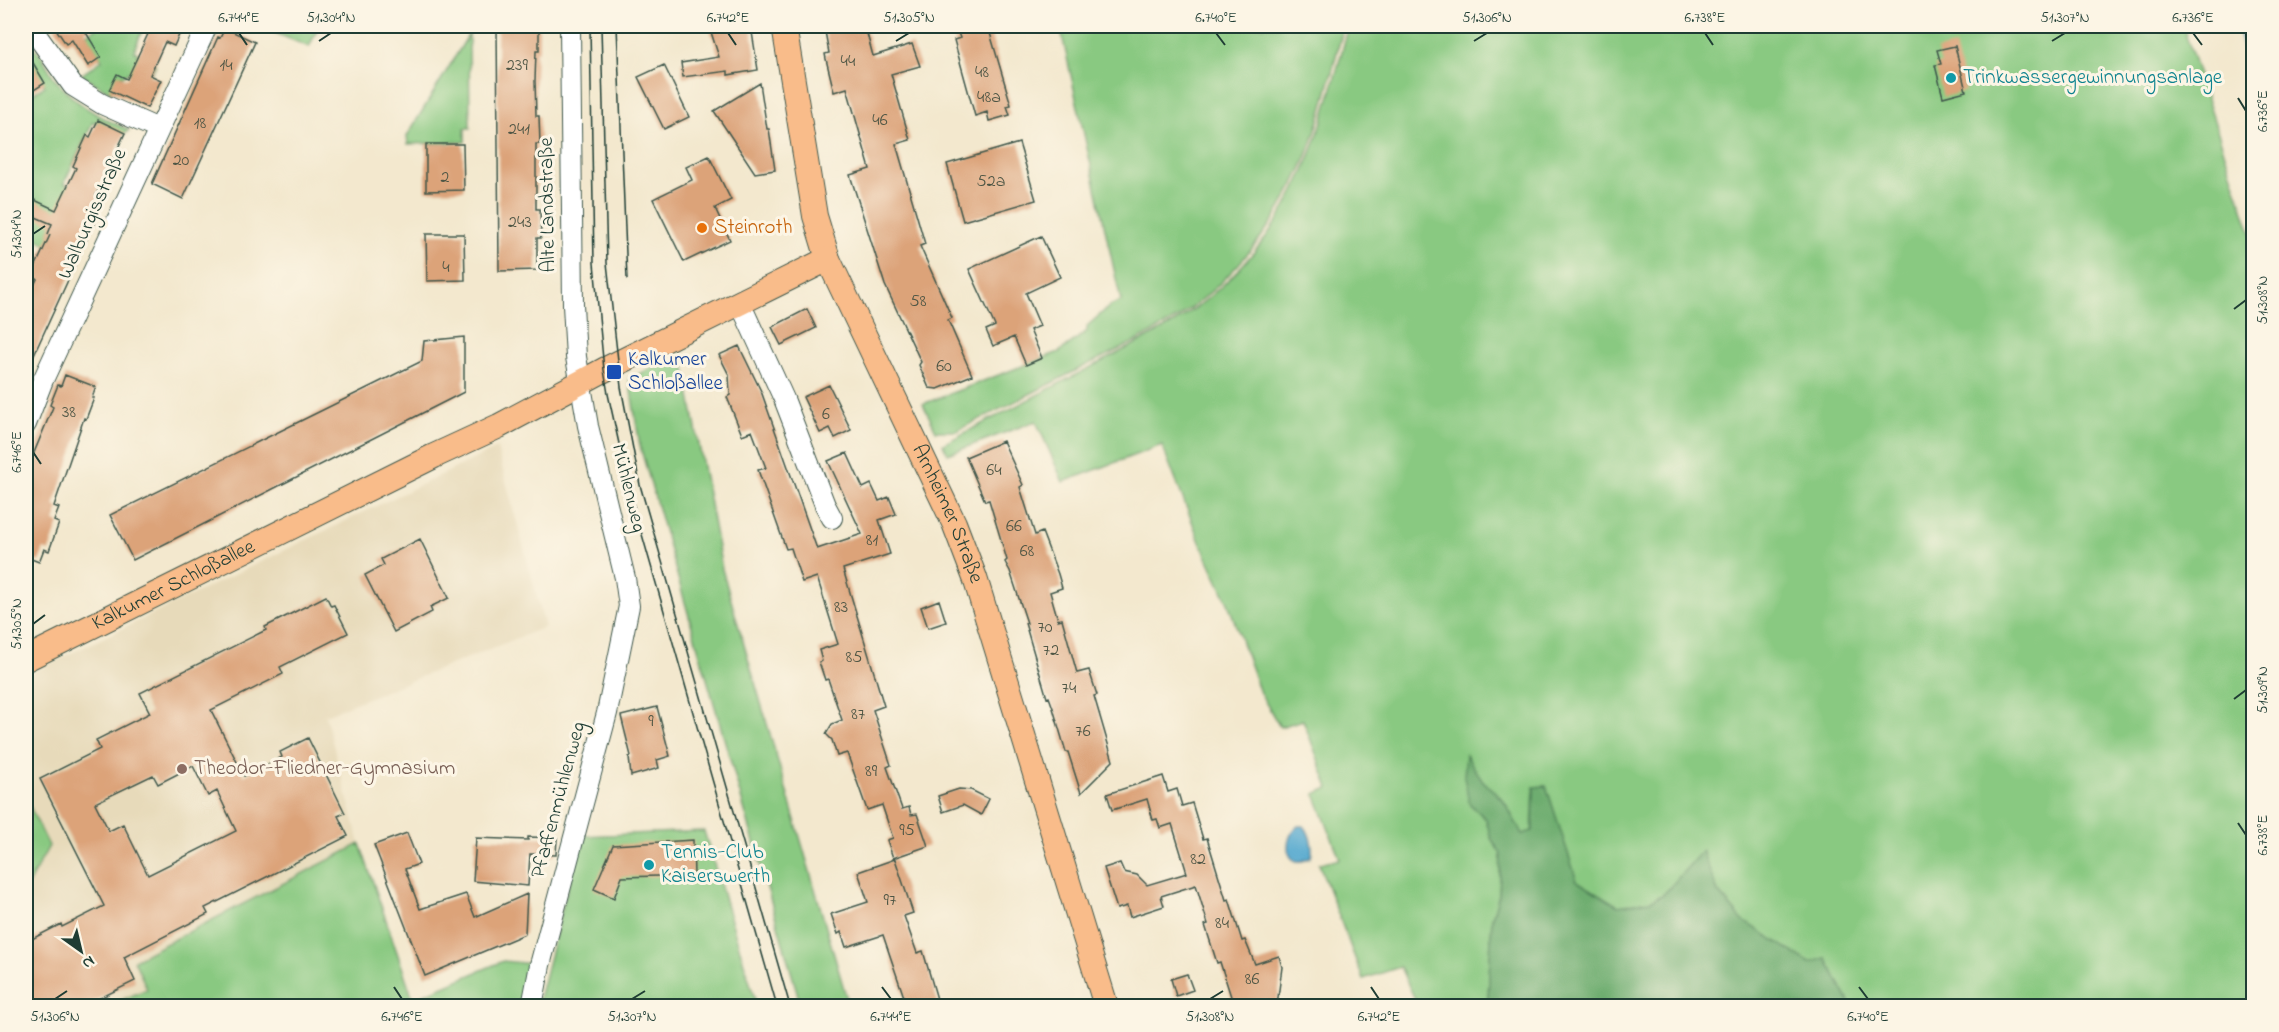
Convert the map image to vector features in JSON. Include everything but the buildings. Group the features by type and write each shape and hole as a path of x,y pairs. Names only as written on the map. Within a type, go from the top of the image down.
{"main road":[{"name":"Arnheimer Straße","path":"784,26 815,216 828,259 954,523 975,578 1106,1006"},
{"name":"Kalkumer Schloßallee","path":"26,659 434,456 499,426 579,383 828,259"}],"street":[{"path":"28,26 73,86 102,104 158,129"},
{"name":"Walburgisstraße","path":"26,424 43,380 207,26"},
{"name":"Alte Landstraße","path":"570,26 573,305 579,383"},
{"path":"740,303 784,399 832,518"},
{"name":"Mühlenweg","path":"579,383 618,543 629,606"},
{"name":"Pfaffenmühlenweg","path":"532,1006 540,965 608,713 629,606"}],"shaded area":[{"name":"Theodor-Fliedner-Gymnasium","path":"497,448 545,627 325,715 360,844 135,959 147,989 108,1006 26,1006 26,675"}],"green space":[{"path":"100,26 144,26 134,51 156,65 149,77 130,72 118,78 111,93 81,75 102,60 86,34"},
{"path":"259,26 319,26 309,47"},
{"path":"1060,26 1344,26 1316,131 1293,187 1253,248 1220,284 1182,315 1147,336 956,431 936,431 923,404 1059,352 1087,331 1087,326 1110,306 1121,301"},
{"path":"1349,26 2183,26 2253,239 2253,1006 1851,1006 1826,958 1810,963 1743,921 1718,892 1702,852 1664,894 1650,901 1618,906 1577,881 1546,786 1534,787 1532,832 1522,834 1504,801 1481,779 1469,803 1486,819 1491,838 1501,854 1499,895 1492,918 1488,999 1480,1006 1418,1006 1400,967 1363,979 1319,864 1340,859 1315,794 1329,788 1303,720 1280,727 1260,693 1228,603 1200,542 1162,445 1063,482 1036,421 948,454 943,444 1164,329 1204,302 1239,269 1270,232 1294,191 1312,151 1326,110"},
{"path":"469,34 470,128 465,128 465,142 408,144 407,136"},
{"path":"26,45 36,49 62,88 79,103 129,130 123,135 93,122 64,183 74,189 49,232 53,235 47,245 31,236 26,240 26,218 28,216 26,211 26,98 45,86 28,57 26,58"},
{"path":"682,353 722,569 849,1006 801,1006 640,446 629,379"},
{"path":"1466,755 1481,779 1504,801 1522,834 1533,831 1534,787 1546,786 1577,881 1618,906 1650,901 1664,894 1702,851 1718,892 1743,921 1810,963 1826,958 1851,1006 1480,1006 1488,999 1492,918 1499,895 1501,854 1491,838 1486,819 1469,803 1464,776"},
{"path":"26,799 49,846 26,888"},
{"path":"704,831 757,1006 537,1006 581,836"},
{"path":"360,844 413,999 503,961 533,964 523,1006 108,1006 147,989 134,960"}],"water":[{"path":"2237,26 2253,26 2253,85"},
{"path":"1298,826 1304,826 1312,845 1311,857 1303,861 1291,858 1288,846 1289,839"}],"tram line":[{"path":"590,26 594,263 608,394 629,489 777,1006"},
{"path":"601,26 607,263 621,387 640,485 790,1006"},
{"path":"617,26 627,279"}],"place":[{"name":"Trinkwassergewinnungsanlage","path":"1951,78"},
{"name":"Steinroth","path":"702,228"},
{"name":"Kalkumer Schloßallee","path":"614,372"},
{"name":"Theodor-Fliedner-Gymnasium","path":"182,769"},
{"name":"Tennis-Club Kaiserswerth","path":"649,865"}]}
